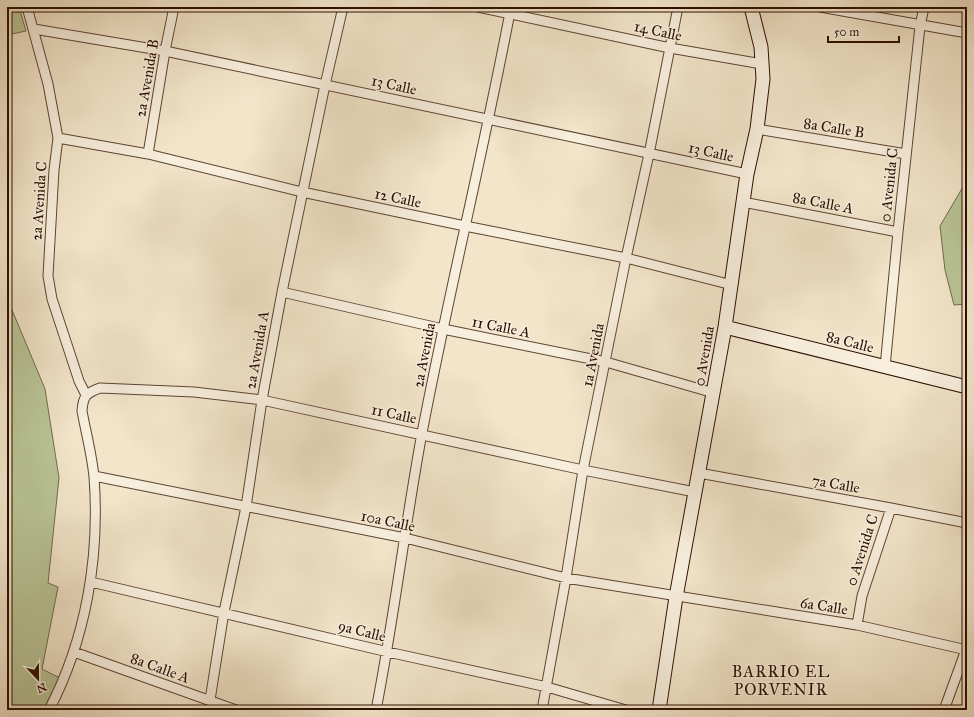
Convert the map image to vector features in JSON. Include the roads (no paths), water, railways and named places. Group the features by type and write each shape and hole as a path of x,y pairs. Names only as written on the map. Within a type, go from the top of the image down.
{"street":[{"name":"2a Avenida C","path":"27,7 48,84 58,138 54,170 48,276 52,299 79,381 86,395"},
{"name":"2a Avenida B","path":"148,154 174,7"},
{"name":"2a Avenida A","path":"210,700 224,612 246,507 262,400 282,292 325,85 344,7"},
{"name":"14 Calle","path":"478,7 510,10 670,48 762,64"},
{"name":"1a Avenida","path":"542,710 584,470 678,7"},
{"name":"0 Avenida","path":"659,710 676,597 714,393 732,285 747,174 757,129 763,79 761,47 751,7"},
{"path":"820,7 920,26 967,33"},
{"name":"0 Avenida C","path":"885,367 906,154 920,26 924,7"},
{"name":"2a Avenida","path":"376,710 388,652 404,538 422,434 510,10"},
{"name":"13 Calle","path":"34,29 165,51 747,174"},
{"name":"8a Calle B","path":"757,129 906,154"},
{"name":"12 Calle","path":"58,138 148,154 302,192 626,258 732,285"},
{"name":"8a Calle A","path":"743,202 898,232"},
{"name":"11 Calle A","path":"282,292 443,329 606,362 714,393"},
{"name":"8a Calle","path":"725,327 967,387"},
{"name":"11 Calle","path":"86,395 100,388 119,388 194,392 262,400 584,470 695,492"},
{"path":"49,710 63,683 74,652 91,582 95,532 94,476 82,411 83,402 86,395"},
{"name":"7a Calle","path":"699,473 967,523"},
{"name":"10a Calle","path":"94,476 404,538 566,578 676,597"},
{"name":"0 Avenida C","path":"857,625 862,596 891,508"},
{"name":"9a Calle","path":"91,582 224,612 388,652 547,687 626,710"},
{"name":"6a Calle","path":"676,597 857,625 967,649"},
{"path":"944,710 967,649"},
{"name":"8a Calle A","path":"74,652 236,710"}],"district":[{"name":"BARRIO EL PORVENIR","path":"781,680"}]}
